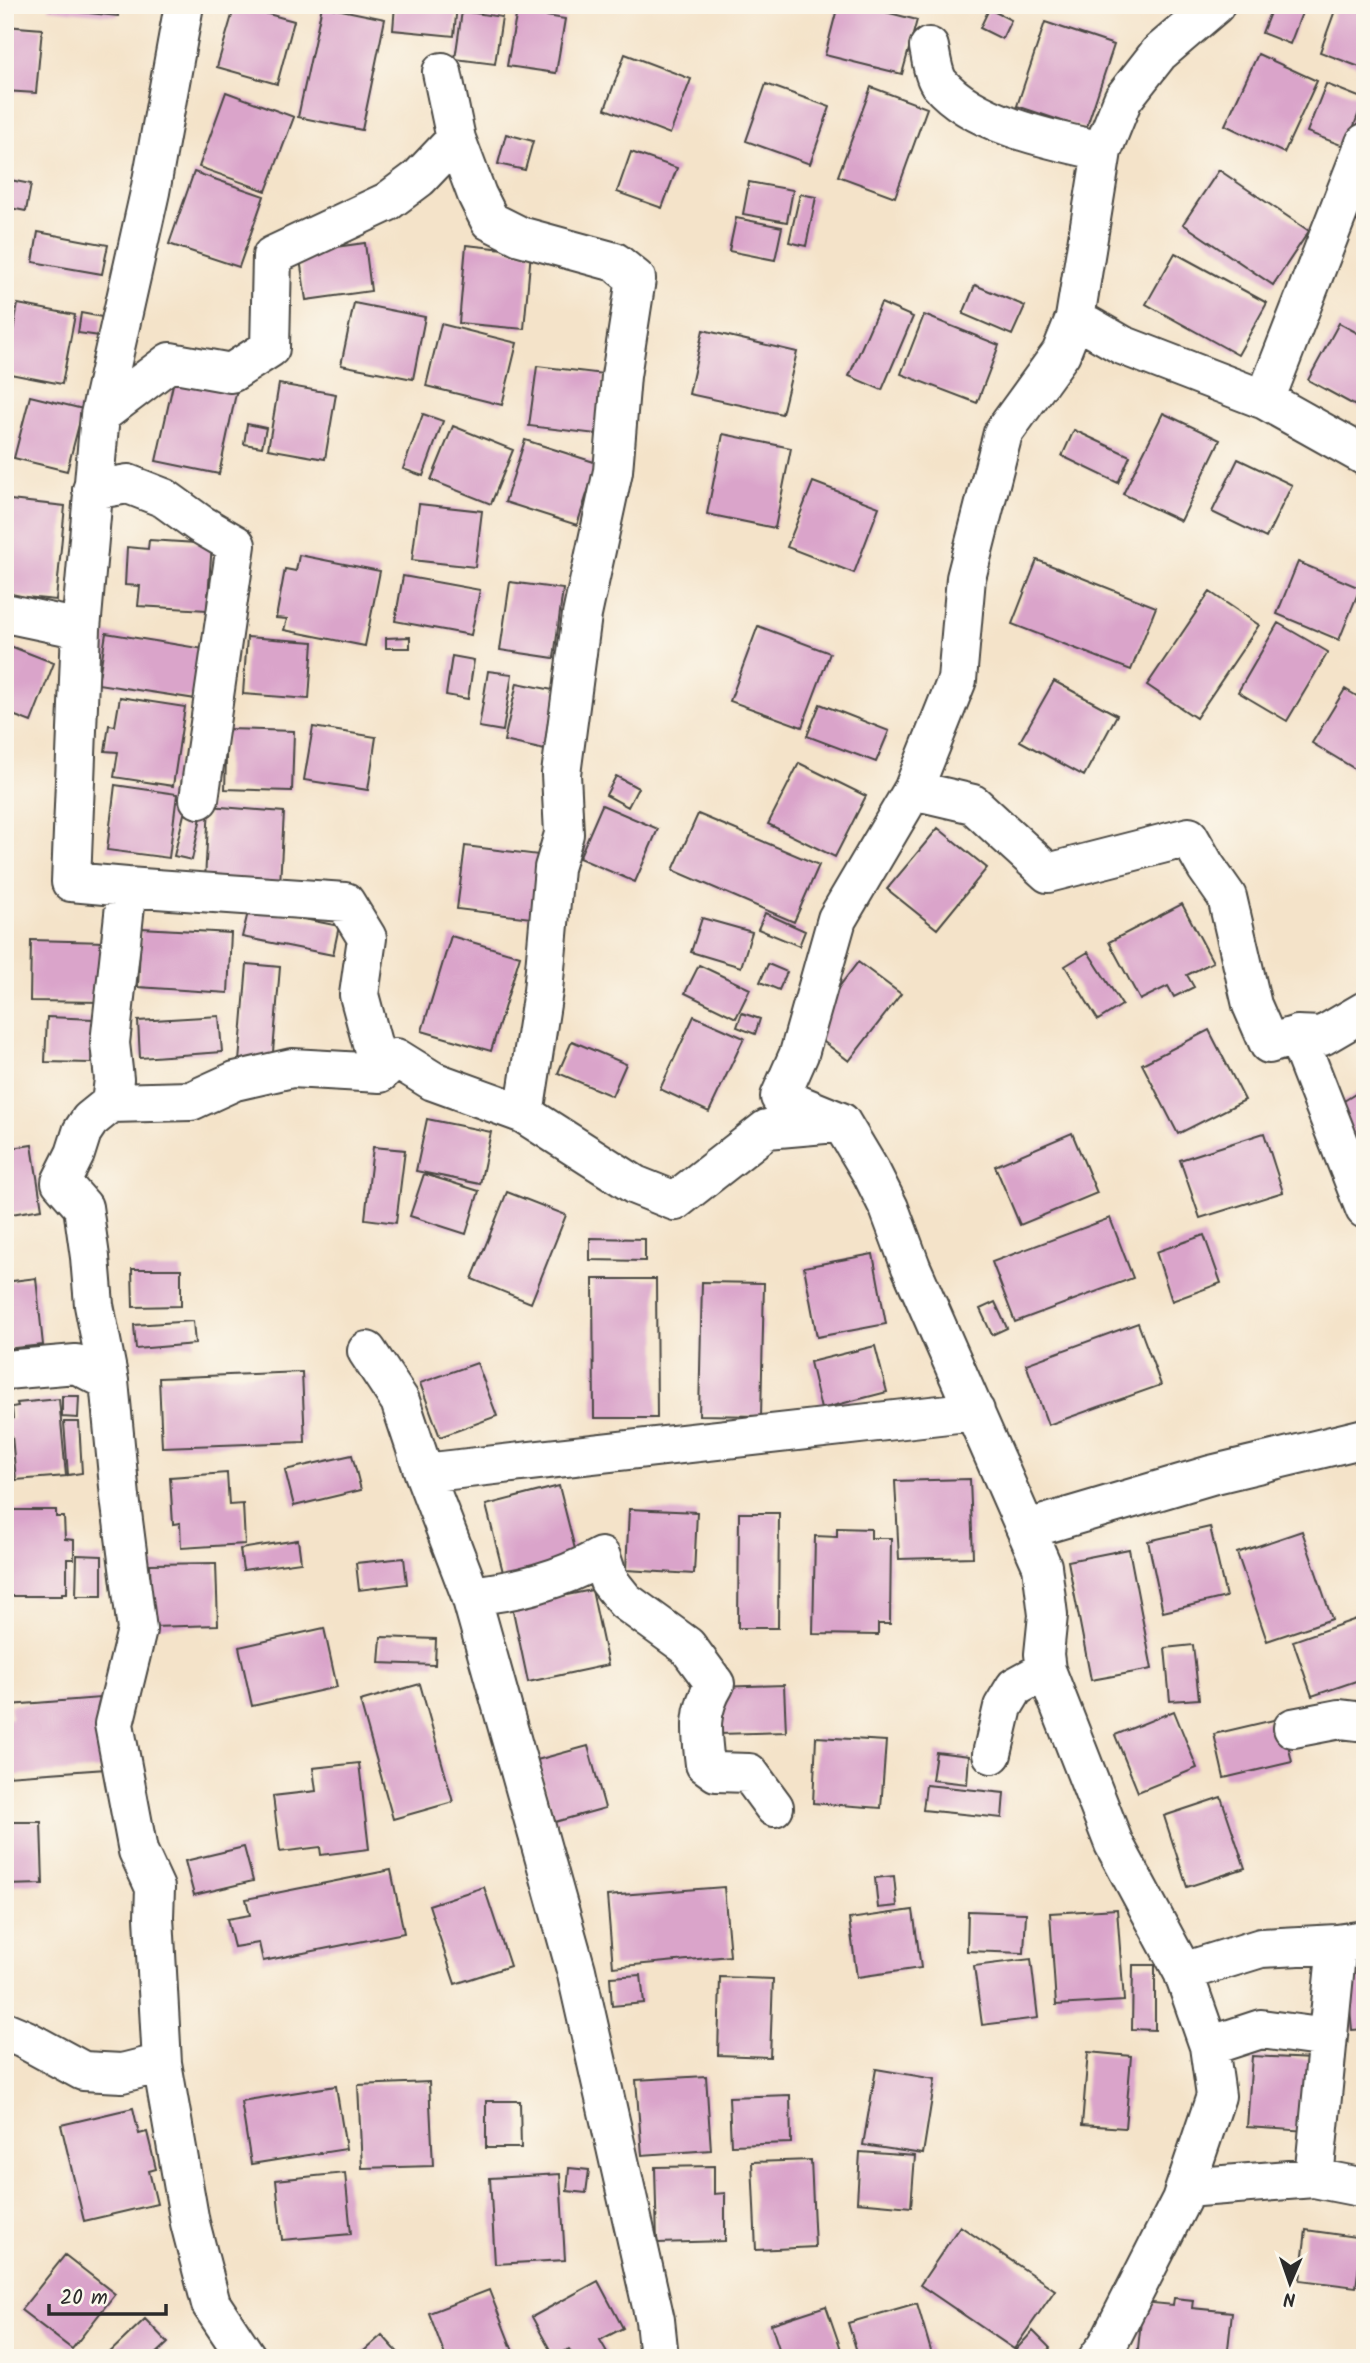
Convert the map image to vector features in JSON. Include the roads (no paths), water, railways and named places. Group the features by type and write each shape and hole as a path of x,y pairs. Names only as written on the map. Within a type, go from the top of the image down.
{"street":[{"path":"184,5 150,192 100,415 81,629 71,882 345,902 367,938 359,995 380,1073"},
{"path":"1098,2358 1107,2346 1185,2188 1216,2095 1209,2046 1182,1972 1114,1844 1046,1670 1044,1654 1048,1615 1042,1566 911,1267 889,1208 841,1122 780,1097 799,1054 836,919 913,790 957,680 966,578 1003,433 1061,353 1076,318 1102,151 1123,99 1159,53 1215,5"},
{"path":"929,47 937,81 965,107 1044,139 1102,151"},
{"path":"442,72 456,139 490,221 520,236 615,262 636,279 621,376 613,471 582,615 561,774 564,834 554,868 543,991 524,1114"},
{"path":"100,415 170,362 231,373 270,348 272,256 387,202 419,178 456,139"},
{"path":"1265,400 1365,143"},
{"path":"1076,318 1122,345 1265,400 1365,456"},
{"path":"92,490 128,484 164,498 236,545 199,799"},
{"path":"5,613 81,629"},
{"path":"913,790 973,804 1048,873 1189,837 1227,897 1252,1005 1269,1044 1297,1035 1322,1036 1365,1012"},
{"path":"111,1103 114,1079 110,1043 127,887"},
{"path":"1297,1035 1362,1195"},
{"path":"247,2358 211,2304 190,2223 162,2063 154,1917 155,1888 138,1851 114,1724 137,1630 109,1381 94,1305 83,1207 61,1182 82,1132 90,1120 111,1103 191,1101 235,1082 292,1068 380,1073 396,1058 433,1081 524,1114 635,1185 675,1201 767,1129 841,1122"},
{"path":"367,1351 400,1401 471,1596 576,1970 655,2320 659,2358"},
{"path":"5,1370 76,1364 109,1381"},
{"path":"424,1473 975,1411"},
{"path":"1028,1530 1211,1475 1365,1438"},
{"path":"471,1596 526,1587 572,1573 601,1558 609,1581 625,1601 687,1646 715,1684 704,1703 702,1736 705,1764 716,1772 749,1773 774,1807"},
{"path":"992,1754 1003,1707 1015,1687 1046,1670"},
{"path":"1293,1728 1340,1719 1365,1722"},
{"path":"1182,1972 1261,1948 1351,1942 1327,2038 1314,2178"},
{"path":"1209,2046 1261,2029 1327,2038"},
{"path":"5,2031 83,2071 122,2073 162,2063"},
{"path":"1185,2188 1314,2178 1365,2188"}]}
